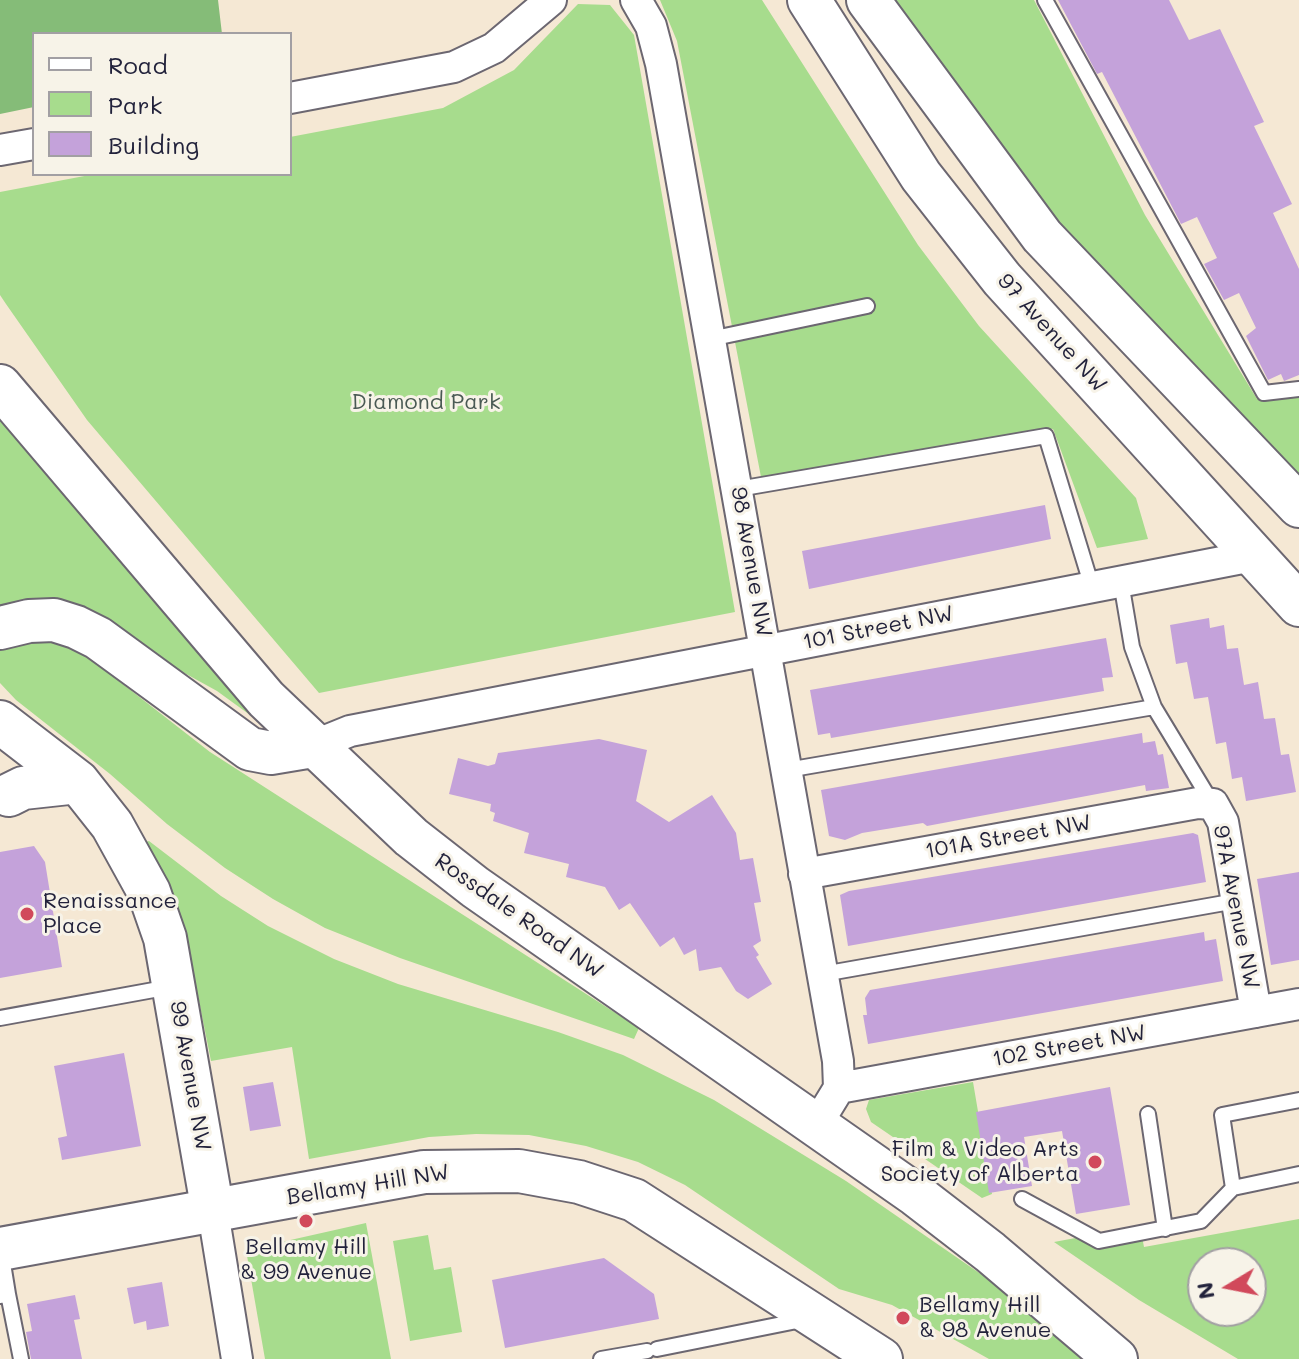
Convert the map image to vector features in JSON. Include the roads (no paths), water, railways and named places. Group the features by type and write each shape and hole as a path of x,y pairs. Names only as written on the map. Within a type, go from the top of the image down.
{"main road":[{"name":"97 Avenue NW","path":"809,0 921,176 1002,279 1258,555 1299,605"},
{"path":"873,8 1042,236 1299,506"},
{"name":"Rossdale Road NW","path":"1,386 198,621 313,746 443,864 817,1124 990,1252 1116,1359"},
{"path":"0,628 42,620 76,627 98,638 250,749 271,753 313,746"},
{"path":"0,722 89,795"},
{"path":"0,730 9,744 14,767 5,799"},
{"path":"5,799 23,788 89,795"},
{"name":"99 Avenue NW","path":"89,795 149,892 165,938 213,1212"},
{"name":"Bellamy Hill NW","path":"0,1249 424,1172 487,1169 551,1175 634,1200 683,1228 813,1318 881,1359"}],"street":[{"path":"292,98 454,67 494,48 551,0"},
{"name":"98 Avenue NW","path":"636,0 651,26 661,64 767,649 823,974 839,1088"},
{"path":"0,150 32,144"},
{"name":"101 Street NW","path":"313,746 350,731 1258,555"},
{"name":"101A Street NW","path":"804,874 1198,803 1213,804"},
{"name":"97A Avenue NW","path":"1213,804 1223,822 1256,1012"},
{"name":"102 Street NW","path":"839,1088 1299,1004"},
{"path":"817,1124 839,1088"},
{"name":"99 Avenue NW","path":"213,1212 237,1359"}],"lane":[{"path":"1045,0 1264,393 1299,389"},
{"path":"710,339 867,306"},
{"path":"738,489 1046,436 1154,707 1213,804"},
{"path":"787,770 1154,707"},
{"path":"823,974 1236,901"},
{"path":"0,1018 174,986"},
{"path":"1233,1188 1222,1115 1299,1100"},
{"path":"1148,1114 1165,1229"},
{"path":"1022,1199 1099,1241 1201,1221 1233,1188 1299,1174"},
{"path":"0,1249 4,1295 21,1359"},
{"path":"601,1359 813,1318"}],"place":[{"name":"Renaissance Place","path":"27,914"},
{"name":"Film & Video Arts Society of Alberta","path":"1095,1162"},
{"name":"Bellamy Hill & 99 Avenue","path":"306,1221"},
{"name":"Bellamy Hill & 98 Avenue","path":"903,1318"}],"park label":[{"name":"Diamond Park","path":"426,402"}]}
